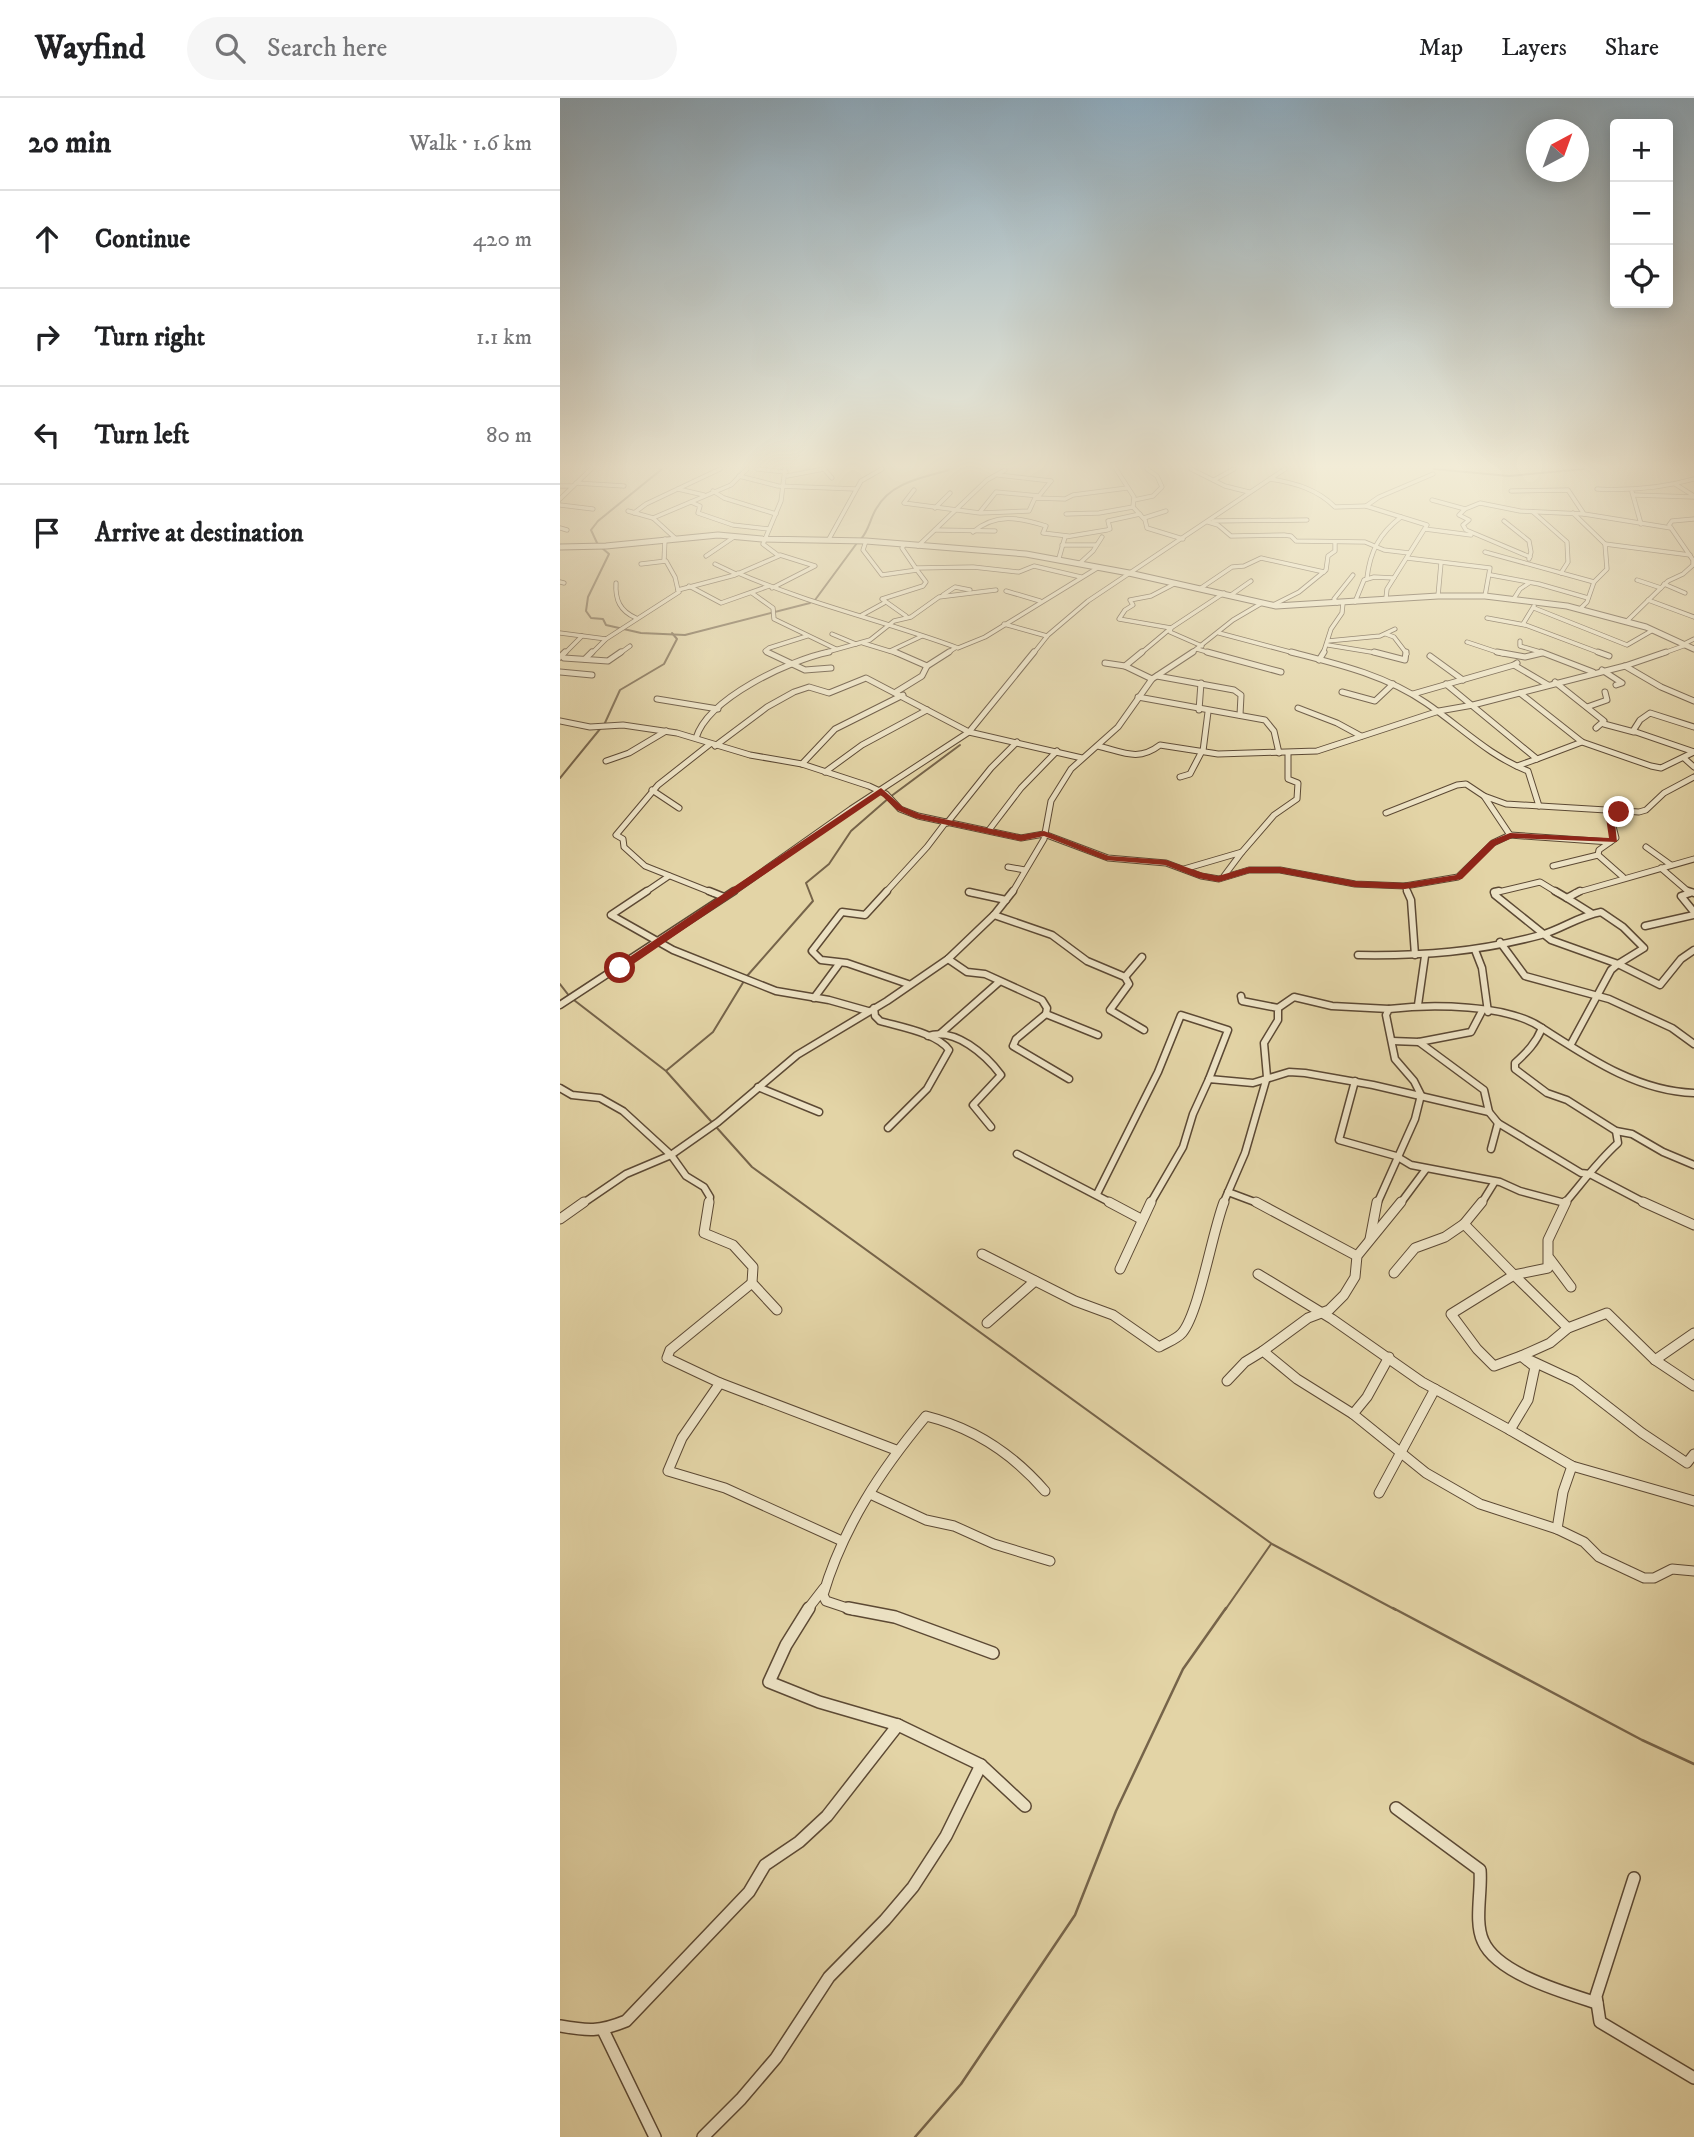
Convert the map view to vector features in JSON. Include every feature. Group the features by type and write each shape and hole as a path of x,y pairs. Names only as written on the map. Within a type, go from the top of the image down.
{"street":[{"path":"666,564 675,577 678,590"},
{"path":"715,564 771,587 891,624 956,648"},
{"path":"585,659 606,639 679,592 678,590 737,574 759,564"},
{"path":"689,586 721,603 771,587 815,566 813,564"},
{"path":"873,564 881,575 917,569 973,567 1018,572 1034,566 1081,577"},
{"path":"884,603 883,598 903,594 925,584 914,564"},
{"path":"1061,572 1077,564"},
{"path":"1085,564 1273,605 1340,603 1386,598 1485,596 1534,605 1624,644 1629,645 1653,630"},
{"path":"560,1005 659,942 969,732 1047,636 1088,601 1143,564"},
{"path":"1201,588 1232,567 1248,564"},
{"path":"1289,564 1324,572"},
{"path":"1273,605 1298,592 1324,572 1328,564"},
{"path":"1354,602 1357,592 1367,578 1368,564"},
{"path":"1386,598 1386,591 1402,564"},
{"path":"1438,596 1441,564"},
{"path":"1458,564 1489,568"},
{"path":"1489,568 1492,564"},
{"path":"1524,564 1594,582"},
{"path":"1561,573 1567,564"},
{"path":"1581,608 1594,582 1608,564"},
{"path":"1628,621 1662,586 1694,565"},
{"path":"895,692 922,676 927,666 956,648 985,636 1099,567"},
{"path":"1485,596 1491,575 1489,568"},
{"path":"1686,571 1694,573"},
{"path":"1319,660 1328,643 1331,629 1342,613 1340,603 1334,599 1353,575"},
{"path":"1491,575 1588,598"},
{"path":"1367,578 1394,578"},
{"path":"1637,580 1685,593"},
{"path":"1231,596 1251,581"},
{"path":"615,583 618,605 622,611 636,618"},
{"path":"1171,628 1119,619 1125,610 1133,605 1130,600 1151,596 1177,583"},
{"path":"1513,600 1520,589 1530,583"},
{"path":"884,603 911,617 939,597 996,590"},
{"path":"1006,591 1040,601"},
{"path":"752,593 773,608 774,619 838,650"},
{"path":"1125,666 1171,628 1224,593"},
{"path":"1648,600 1694,617"},
{"path":"862,615 884,603"},
{"path":"560,1219 625,1174 671,1155 711,1128 797,1055 947,959 994,915 1006,900 1044,834 1051,801 1066,775 1118,727 1138,697 1155,678 1200,648 1233,620 1262,603"},
{"path":"1534,605 1581,608 1653,630 1694,649"},
{"path":"1525,625 1522,623 1534,605"},
{"path":"696,738 698,729 737,694 810,656 873,639 906,615"},
{"path":"1488,618 1525,625 1609,656"},
{"path":"1004,624 1047,636"},
{"path":"1171,628 1170,632 1178,638 1200,648 1281,672"},
{"path":"1328,643 1386,634 1395,629"},
{"path":"560,633 606,639"},
{"path":"1219,633 1356,669 1412,694 1441,712 1494,754 1528,771 1539,806"},
{"path":"832,634 890,651 927,666"},
{"path":"1328,643 1353,650 1375,650 1405,660 1407,653 1394,637 1386,634"},
{"path":"561,659 583,636"},
{"path":"807,636 765,650 790,665 814,673 831,668"},
{"path":"890,651 923,636"},
{"path":"1467,642 1520,659 1534,658 1553,651 1560,639"},
{"path":"1098,746 1139,756 1148,754 1160,745 1203,751 1317,751 1441,712 1625,666 1694,639"},
{"path":"1520,641 1520,646 1544,654"},
{"path":"561,659 608,661 630,646"},
{"path":"1553,651 1593,673"},
{"path":"1430,656 1463,680"},
{"path":"1412,694 1514,665 1520,659"},
{"path":"1105,663 1125,666 1155,678 1201,683 1239,693 1240,715"},
{"path":"1514,665 1549,685"},
{"path":"1625,666 1661,687 1694,701"},
{"path":"1602,670 1622,683 1616,685"},
{"path":"560,672 592,675"},
{"path":"724,897 645,866 624,847 623,839 616,835 669,773 766,707 805,688 829,693 866,678 903,695 969,732 1082,758"},
{"path":"1555,682 1604,721 1604,724"},
{"path":"1199,710 1201,683"},
{"path":"1342,692 1375,701 1393,684"},
{"path":"1446,684 1537,759"},
{"path":"1587,707 1607,701 1605,692"},
{"path":"1520,693 1582,742 1657,768 1694,752"},
{"path":"802,764 816,743 835,727 858,713 903,695"},
{"path":"1138,697 1208,712 1265,720 1271,725 1279,741 1279,753"},
{"path":"657,699 718,709"},
{"path":"1298,708 1337,723 1361,736"},
{"path":"825,772 862,745 927,710"},
{"path":"1181,777 1190,774 1203,751 1208,712"},
{"path":"1634,732 1640,720 1650,713 1694,727"},
{"path":"560,721 590,727 623,725 667,731 712,745 802,764 881,791 905,812 1021,838 1044,834 1108,858 1166,863 1201,876 1219,879 1249,870 1280,870 1355,884 1405,886 1458,877 1493,843 1510,835 1610,842"},
{"path":"1596,728 1604,724 1694,752"},
{"path":"606,761 623,757 640,744 667,731"},
{"path":"908,984 847,964 817,958 812,951 842,912 864,915 934,840 991,768 1017,742"},
{"path":"1517,766 1582,742"},
{"path":"989,830 1021,788 1057,751"},
{"path":"1224,876 1274,815 1297,799 1297,783 1288,779 1288,752"},
{"path":"1684,758 1694,767"},
{"path":"1386,813 1457,785 1466,784 1484,796 1506,804 1629,813 1646,810 1664,793 1694,777"},
{"path":"1686,782 1694,785"},
{"path":"652,790 679,808"},
{"path":"1484,796 1510,835"},
{"path":"1598,855 1600,850 1616,838 1609,811"},
{"path":"1646,847 1671,865"},
{"path":"1184,869 1242,852"},
{"path":"1553,866 1598,855"},
{"path":"1598,855 1623,877"},
{"path":"1567,898 1623,877 1694,859"},
{"path":"1008,867 1025,870"},
{"path":"1661,868 1692,893"},
{"path":"669,876 611,915 681,954 746,976 776,991 871,1010 880,1021 927,1036 949,1047 927,1089 888,1128"},
{"path":"1571,1044 1611,970 1618,964 1644,948 1607,915 1591,913 1539,882 1493,892 1551,940 1618,964 1660,985 1681,959 1694,950"},
{"path":"1405,886 1411,901 1416,955"},
{"path":"969,892 1006,900"},
{"path":"1645,926 1694,913 1681,897 1692,893"},
{"path":"1358,955 1425,956 1475,950 1500,942 1544,934 1565,922 1591,913"},
{"path":"994,915 1052,935 1087,961 1125,977 1129,984 1110,1010 1144,1030"},
{"path":"1500,942 1525,976 1597,995 1672,1028 1694,1044"},
{"path":"1392,1041 1419,1042 1471,1032 1485,1011 1482,968 1475,950"},
{"path":"1418,1005 1425,956"},
{"path":"1125,977 1142,957"},
{"path":"947,959 967,972 985,974 1041,1000 1047,1007 1046,1014 1016,1039 1013,1045 1016,1050 1069,1079"},
{"path":"814,998 839,964"},
{"path":"936,1040 941,1032 999,982"},
{"path":"1241,996 1242,1001 1278,1008 1294,997 1332,1006 1389,1009 1418,1005 1485,1011 1526,1020 1571,1044 1611,1070 1652,1086 1694,1093"},
{"path":"982,1254 1075,1301 1113,1315 1159,1348 1182,1333 1192,1314 1216,1222 1245,1153 1267,1077 1264,1043 1278,1020 1278,1008"},
{"path":"1370,1238 1378,1204 1396,1156 1412,1128 1421,1095 1414,1081 1395,1059 1386,1015 1389,1009"},
{"path":"1046,1014 1098,1035"},
{"path":"1097,1194 1158,1072 1181,1015 1228,1030 1192,1114 1183,1147 1141,1219 1120,1269"},
{"path":"1542,1028 1534,1048 1515,1063 1515,1069 1537,1086 1561,1100 1567,1100 1616,1131 1632,1134 1663,1152 1694,1165"},
{"path":"927,1036 941,1032 960,1040 997,1068 1001,1075 973,1105 991,1127"},
{"path":"1419,1042 1484,1090 1489,1112 1498,1123 1581,1173 1590,1174 1663,1213 1694,1225"},
{"path":"1209,1079 1253,1083 1289,1072 1355,1081 1489,1112"},
{"path":"1355,1081 1339,1140 1396,1156 1411,1165 1494,1183 1500,1182 1520,1191 1565,1203"},
{"path":"758,1087 819,1112"},
{"path":"560,1088 572,1095 600,1097 623,1111 671,1155 686,1176 704,1187 710,1197 704,1233 738,1250 753,1267 752,1283 777,1310"},
{"path":"1491,1149 1498,1123"},
{"path":"1616,1131 1618,1143 1600,1158 1565,1203 1548,1240 1548,1268 1514,1275 1451,1314 1451,1317 1494,1366 1550,1343 1568,1328 1607,1313 1655,1360 1694,1386"},
{"path":"1017,1154 1141,1219"},
{"path":"1227,1381 1245,1362 1308,1318 1329,1310 1344,1295 1354,1277 1357,1256 1370,1238 1381,1230 1426,1169"},
{"path":"1394,1273 1415,1248 1444,1237 1464,1223 1484,1200 1494,1183"},
{"path":"1228,1192 1275,1210 1327,1242 1357,1256"},
{"path":"1464,1223 1568,1328"},
{"path":"1550,1259 1571,1287"},
{"path":"1258,1274 1322,1312 1435,1389 1572,1466 1694,1500"},
{"path":"987,1323 1035,1281"},
{"path":"752,1283 670,1350 667,1358 720,1383 896,1450"},
{"path":"1655,1360 1694,1333"},
{"path":"1263,1351 1297,1379 1353,1414 1426,1473 1480,1504 1558,1529 1584,1542 1599,1557 1644,1578 1654,1578 1661,1571 1676,1568 1694,1571"},
{"path":"1510,1430 1520,1415 1535,1379 1535,1367 1521,1356"},
{"path":"1521,1356 1575,1381 1642,1433 1687,1463 1694,1454"},
{"path":"1353,1414 1367,1397 1389,1357"},
{"path":"720,1383 682,1438 668,1471 725,1488 842,1541"},
{"path":"1379,1493 1435,1389"},
{"path":"993,1653 895,1617 860,1612 826,1601 823,1595 825,1588 842,1541 896,1450 926,1416 943,1419 974,1433 1030,1472 1045,1491"},
{"path":"1558,1529 1563,1492 1572,1466"},
{"path":"870,1494 926,1520 954,1526 994,1544 1050,1561"},
{"path":"825,1588 800,1619 769,1682 819,1702 898,1725 981,1765 1025,1806"},
{"path":"560,2026 590,2031 603,2030 626,2021 643,2006 749,1892 765,1866 799,1842 827,1816 898,1725"},
{"path":"703,2137 728,2114 762,2074 796,2030 833,1972 870,1937 902,1901 966,1801 981,1765"},
{"path":"1396,1808 1480,1870 1482,1941 1495,1957 1535,1981 1597,2003"},
{"path":"1634,1878 1596,1996 1600,2022 1694,2078"},
{"path":"603,2030 655,2137"}],"waterway":[{"path":"604,564 588,597 586,611 591,618 603,619 606,625 641,633 673,634"},
{"path":"815,600 841,564"},
{"path":"673,634 685,635 810,603"},
{"path":"604,725 620,690 664,664 677,639 673,634"},
{"path":"560,778 600,729"},
{"path":"747,976 813,901 806,883 829,864 851,831 890,797 960,745"},
{"path":"667,1070 713,1032 744,981"},
{"path":"560,984 570,997 666,1071 752,1167 1272,1544 1396,1610"},
{"path":"1225,1610 1271,1544"},
{"path":"915,2137 961,2084 1075,1915 1116,1811 1183,1669 1226,1608"},
{"path":"1393,1608 1642,1740 1694,1764"}],"route":[{"path":"620,968 881,791 896,806 918,816 1021,838 1044,834 1108,858 1166,863 1201,876 1219,879 1249,870 1280,870 1355,884 1405,886 1442,882 1458,877 1493,843 1510,835 1614,841 1616,838 1609,811 1619,812"}]}
